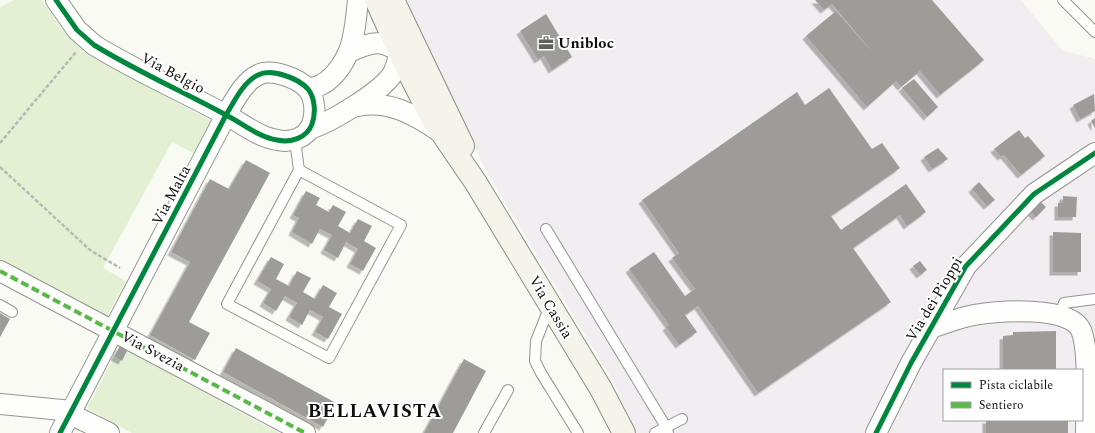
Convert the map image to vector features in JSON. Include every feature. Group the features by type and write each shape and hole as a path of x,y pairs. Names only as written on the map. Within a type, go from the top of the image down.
{"main road":[{"name":"Via Cassia","path":"376,0 432,82 462,142 476,183"},
{"name":"Via Cassia","path":"393,0 404,42 440,132 476,183 601,389 624,433"}],"street":[{"name":"Via Belgio","path":"56,0 73,25 87,40 105,52 267,138 282,141 302,134"},
{"path":"302,134 313,119 314,105 307,88 315,88 328,80 349,52 358,0"},
{"path":"302,134 320,126 353,107 391,76 397,64 404,42 388,44 379,42 369,44 349,52"},
{"name":"Via Malta","path":"60,433 226,115 241,91 255,76 262,73 282,75 307,88"},
{"path":"353,107 373,104 401,110 414,115 440,132"},
{"name":"Via dei Pioppi","path":"876,433 910,363 961,273 984,246 1034,194 1095,153"},
{"name":"Via Svezia","path":"0,271 305,433"},
{"path":"931,328 957,319 985,313 1042,312 1060,315 1077,324 1084,340 1086,433"},
{"path":"0,404 49,408 70,413 109,433"}],"lane":[{"path":"1063,0 1095,32"},
{"path":"299,170 401,225 329,358 228,304 299,170 302,134"},
{"path":"546,229 667,430"},
{"path":"1060,315 1064,303 1095,299"},
{"path":"0,305 12,312"},
{"path":"550,306 536,341 535,361 578,433"},
{"path":"484,433 508,390"},
{"path":"655,433 667,430 682,419"}],"path":[{"path":"0,143 87,40"},
{"path":"0,167 90,250 120,268"}],"shaded area":[{"path":"403,0 1021,0 1062,50 1095,59 1095,433 637,433 611,378 485,169"}],"green space":[{"path":"14,0 42,0 62,30 84,52 211,121 195,154 172,142 103,268 126,281 106,318 0,263 0,7"},
{"path":"127,351 279,433 132,433 87,408 114,357 122,361"}],"building":[{"path":"815,0 932,0 984,60 940,95 920,71 901,87 896,81 867,107 806,36 836,11 874,54 832,4 824,10"},
{"name":"Unibloc","path":"546,14 572,57 552,70 544,56 538,60 520,31"},
{"path":"914,79 938,107 927,117 902,88"},
{"path":"829,88 872,149 882,143 900,168 831,216 841,230 906,184 926,212 907,226 900,215 853,248 891,302 758,393 698,306 685,315 697,332 679,345 666,327 669,325 629,269 654,252 685,296 695,289 672,258 679,253 642,200 797,92 805,105"},
{"path":"1094,94 1095,111 1080,119 1073,105"},
{"path":"1095,118 1095,128 1091,121"},
{"path":"1019,130 1025,138 1028,136 1045,156 1021,175 1004,155 1001,157 994,149"},
{"path":"938,148 948,159 932,169 924,157"},
{"path":"246,160 270,173 189,322 210,333 195,360 150,335 190,262 171,252 210,179 229,189"},
{"path":"979,182 995,200 987,206 972,189"},
{"path":"306,191 320,198 316,205 329,212 333,205 346,212 338,226 350,233 358,219 372,226 364,241 376,248 363,271 350,264 358,249 346,242 338,258 324,250 332,235 320,229 312,244 292,232 299,218 293,215"},
{"path":"1063,196 1077,197 1076,217 1058,217 1058,203 1063,203"},
{"path":"1041,202 1046,207 1036,217 1031,212"},
{"path":"1053,232 1081,233 1081,272 1053,272"},
{"path":"271,257 284,264 276,279 289,286 297,271 311,278 303,292 315,299 323,285 337,293 329,307 342,314 328,339 315,332 323,317 310,310 302,325 289,317 297,303 285,296 276,311 263,303 271,289 257,281"},
{"path":"920,261 927,270 920,275 913,266"},
{"path":"0,313 10,319 0,337"},
{"path":"1056,331 1056,369 1003,369 1003,336 1013,335 1013,332"},
{"path":"120,346 127,351 122,361 114,357"},
{"path":"236,348 336,403 323,427 223,372"},
{"path":"464,359 486,371 453,433 424,433"},
{"path":"986,421 1068,421 1068,433 986,433"}],"marked path":[{"path":"0,271 305,433"}],"cycle path":[{"path":"56,0 77,30 94,45 126,64 209,106 226,115 232,118 263,136 282,141 293,140 302,136 310,129 314,110 312,97 308,89 298,81 284,75 277,73 263,73 253,78 243,87 226,115 60,433"},
{"path":"876,433 911,363 966,266 1034,194 1095,153"}],"place":[{"name":"Unibloc","path":"546,43"}],"district":[{"name":"BELLAVISTA","path":"375,410"}]}
